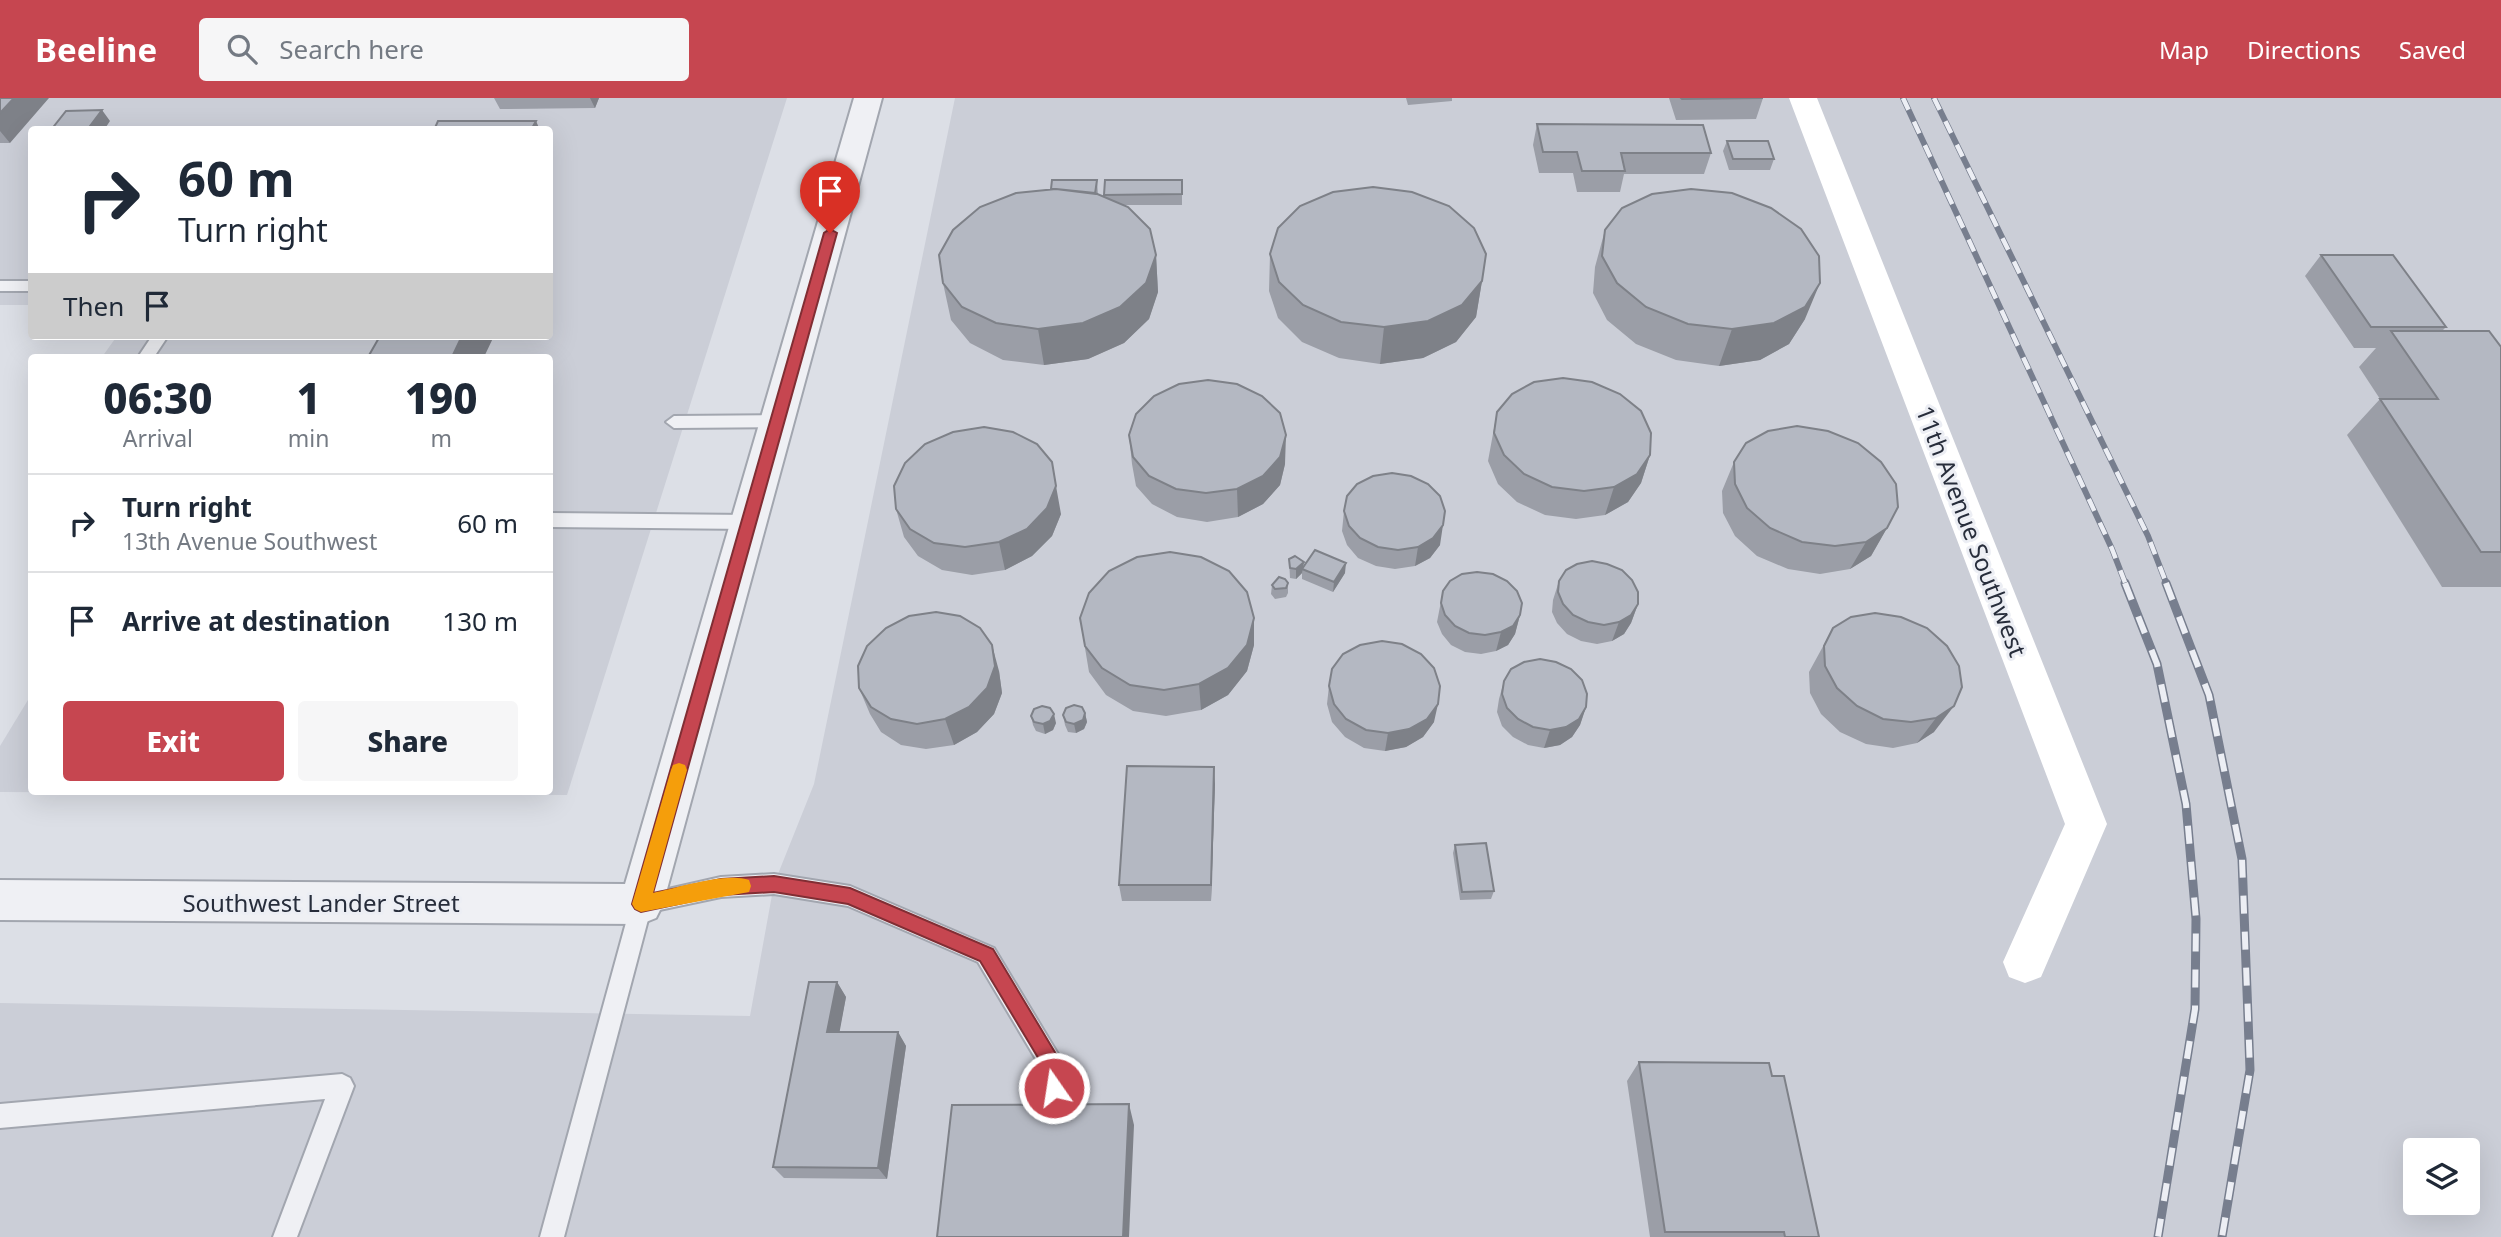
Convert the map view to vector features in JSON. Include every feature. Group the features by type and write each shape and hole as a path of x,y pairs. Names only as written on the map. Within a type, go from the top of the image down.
{"street":[{"path":"641,904 868,98"},
{"name":"11th Avenue Southwest","path":"1803,98 2086,824 2025,962"},
{"name":"Southwest Lander Street","path":"0,901 641,904"}],"lane":[{"path":"0,286 28,286"},
{"path":"674,422 777,421"},
{"path":"553,520 749,522"},
{"path":"552,1237 641,904 721,887 774,884 850,896 986,955 1055,1069 1053,1125"},
{"path":"0,1116 342,1086 285,1237"}],"shaded area":[{"path":"0,98 787,98 567,795 553,795 553,354 104,354 114,340 553,340 553,126 28,126 28,305 0,305"},
{"path":"955,98 2501,98 2501,1237 0,1237 0,1003 750,1016 774,884 814,784"},
{"path":"28,700 28,792 0,792 0,746"}],"building":[{"path":"0,98 14,98 0,113"},
{"path":"1681,98 1763,98 1682,99"},
{"path":"102,110 90,126 54,126 66,111"},
{"path":"438,121 536,121 533,126 436,126"},
{"path":"1537,124 1703,125 1711,153 1621,153 1625,171 1582,171 1577,152 1543,152"},
{"path":"1727,141 1768,141 1774,159 1733,159"},
{"path":"1052,180 1097,180 1095,194 1051,189"},
{"path":"1105,180 1182,180 1182,194 1104,195"},
{"path":"1373,187 1412,192 1449,206 1474,228 1486,254 1482,281 1462,305 1428,321 1384,327 1341,322 1303,305 1279,282 1270,254 1278,228 1300,206 1333,192"},
{"path":"1056,189 1095,193 1128,207 1150,229 1156,255 1146,283 1120,307 1083,323 1038,329 996,323 962,307 943,283 939,255 953,230 980,207 1016,193"},
{"path":"1691,189 1732,193 1771,208 1801,229 1819,256 1820,283 1805,307 1774,323 1732,329 1688,324 1646,307 1617,283 1602,256 1605,230 1622,208 1652,194"},
{"path":"2321,255 2393,255 2446,327 2371,327"},
{"path":"2391,331 2489,331 2501,347 2501,552 2481,552 2380,399 2438,399"},
{"path":"378,340 460,340 453,354 370,354"},
{"path":"1563,378 1592,382 1620,394 1641,411 1651,433 1650,455 1637,474 1614,487 1584,491 1552,487 1524,474 1504,455 1494,433 1497,412 1512,394 1534,382"},
{"path":"1208,380 1237,384 1262,396 1280,413 1286,435 1280,457 1263,476 1237,489 1206,493 1176,489 1149,476 1133,457 1129,435 1136,414 1154,396 1179,384"},
{"path":"1797,426 1828,431 1858,443 1881,462 1896,484 1898,507 1887,528 1866,542 1835,546 1802,542 1770,528 1747,508 1735,484 1734,462 1746,443 1768,431"},
{"path":"984,427 1013,432 1037,444 1052,462 1056,486 1047,508 1027,529 999,542 965,547 934,543 910,529 896,509 894,486 905,463 925,444 953,432"},
{"path":"1392,473 1411,476 1428,484 1440,496 1445,511 1443,525 1433,538 1418,547 1398,550 1378,547 1360,538 1349,526 1344,511 1347,496 1357,484 1373,476"},
{"path":"1315,550 1346,563 1334,582 1302,569"},
{"path":"1170,552 1201,557 1229,571 1247,592 1254,618 1247,645 1228,668 1199,684 1164,690 1130,685 1102,668 1085,646 1080,618 1089,593 1109,571 1137,557"},
{"path":"1295,556 1304,562 1296,569 1290,568 1289,559"},
{"path":"1592,561 1622,570 1632,580 1638,592 1638,604 1631,615 1619,622 1604,625 1588,622 1573,615 1563,604 1558,592 1559,581 1566,570"},
{"path":"1462,574 1493,574 1507,581 1517,591 1522,603 1520,615 1513,626 1485,635 1469,633 1455,626 1445,615 1441,603 1443,591 1450,581"},
{"path":"1279,577 1288,583 1286,588 1275,589 1272,585"},
{"path":"936,612 960,616 980,628 992,645 995,666 987,688 969,707 945,719 917,724 891,719 871,707 859,688 858,666 867,646 886,628 909,616"},
{"path":"1875,613 1901,617 1927,628 1947,646 1959,666 1962,687 1954,706 1936,718 1911,722 1883,719 1857,706 1837,688 1825,666 1824,646 1833,628 1851,617"},
{"path":"1382,641 1402,644 1421,654 1434,668 1440,686 1438,704 1427,719 1409,729 1388,733 1366,730 1346,719 1334,704 1329,686 1332,669 1343,654 1360,645"},
{"path":"1540,659 1571,669 1582,680 1587,694 1586,707 1579,719 1566,727 1550,730 1533,727 1518,719 1507,708 1502,694 1504,681 1511,669 1524,662"},
{"path":"1074,705 1082,707 1085,713 1083,720 1074,724 1066,722 1063,715 1066,708"},
{"path":"1042,706 1050,708 1054,714 1050,721 1043,724 1034,722 1031,716 1034,709"},
{"path":"1127,766 1214,767 1211,885 1119,885"},
{"path":"1486,843 1494,891 1462,892 1455,845"},
{"path":"809,982 837,982 827,1032 898,1032 878,1168 773,1167"},
{"path":"1639,1062 1769,1063 1772,1076 1784,1076 1819,1237 1785,1237 1784,1232 1665,1232"},
{"path":"1129,1104 1123,1237 937,1237 952,1105"}],"railway":[{"path":"1903,98 2112,549 2126,585"},
{"path":"1934,98 2148,536 2167,585"},
{"path":"2125,583 2157,664 2186,804 2196,919 2195,1009 2158,1237"},
{"path":"2166,583 2209,695 2242,859 2250,1070 2222,1237"}],"slow traffic":[{"path":"679,770 641,904 721,887 743,886"}],"route":[{"path":"830,233 641,904 721,887 774,884 850,896 986,955 1055,1069 1054,1088"}]}
